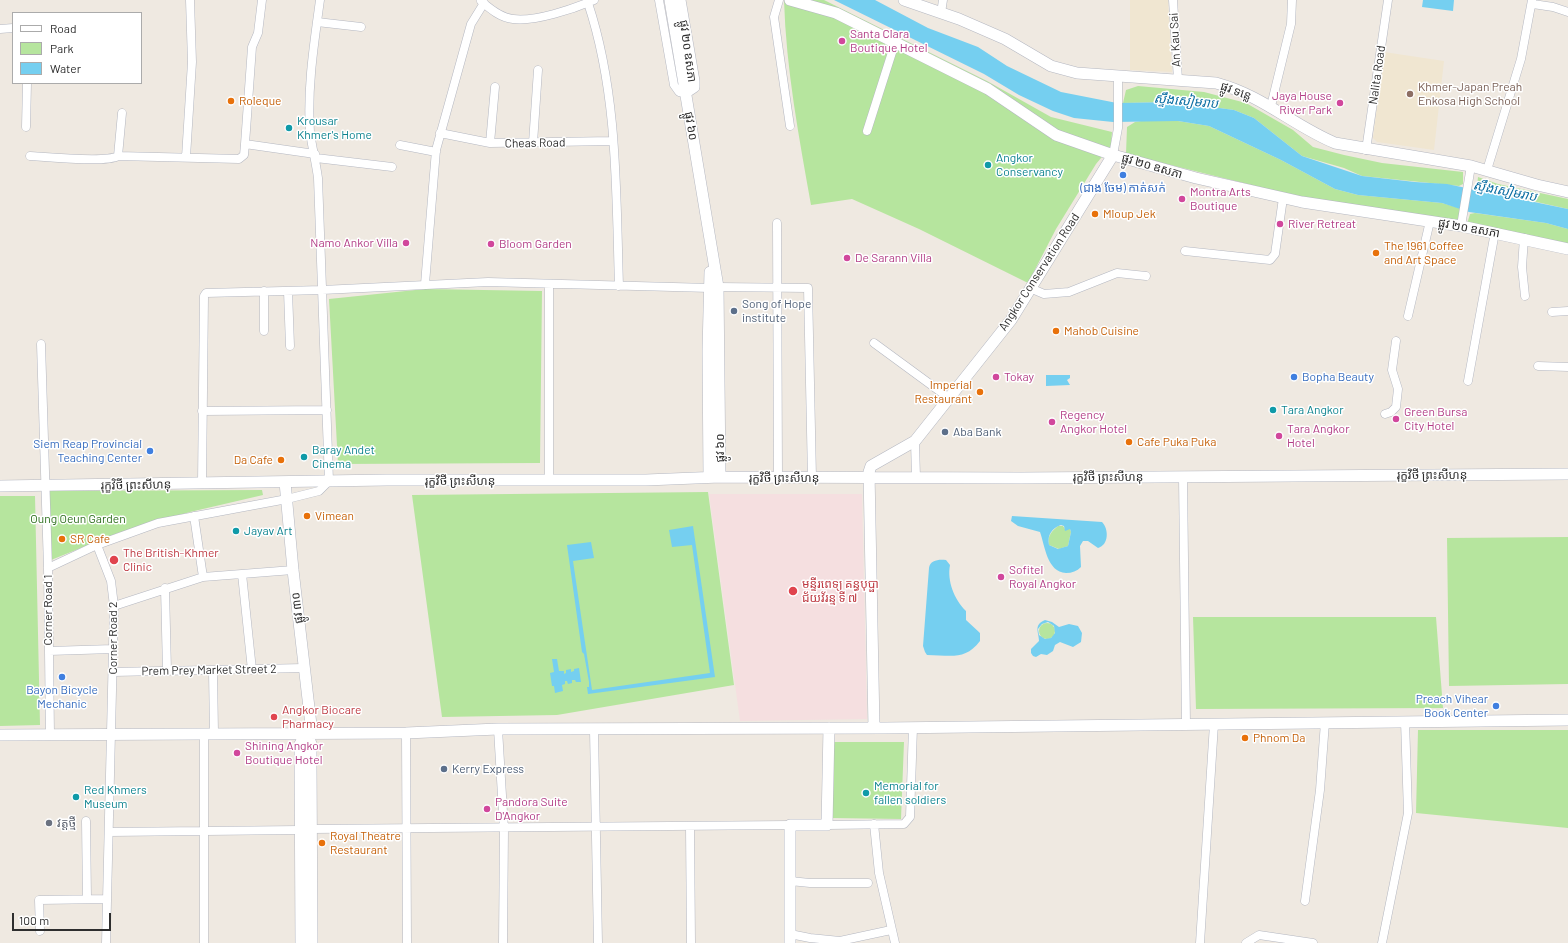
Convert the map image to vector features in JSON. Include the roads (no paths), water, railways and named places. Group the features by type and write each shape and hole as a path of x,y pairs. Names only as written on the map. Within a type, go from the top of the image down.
{"street":[{"path":"186,157 192,62 190,0"},
{"path":"30,156 89,159 113,158 118,156 239,159 244,155 252,47 258,32 262,0"},
{"path":"48,568 97,545 158,523 287,499 319,491 329,481 322,290 315,156 310,134 312,56 320,0"},
{"name":"ផ្លូវ ២០ ឧសភា","path":"659,0 674,85 679,92 685,92 694,87 694,81 680,0"},
{"name":"ផ្លូវ ៦០","path":"670,0 711,251 714,288 714,477"},
{"path":"779,0 774,17 790,126"},
{"name":"ផ្លូវ ២០ ឧសភា","path":"790,0 836,13 988,89 1056,135 1113,155 1196,178 1283,198 1495,232 1568,249"},
{"name":"ផ្លូវ ទន្លេ","path":"904,0 941,12 1005,39 1051,66 1077,73 1216,84 1236,89 1271,106 1335,144 1470,170 1487,170 1568,192"},
{"path":"941,12 944,0"},
{"name":"An Kau Sai","path":"1173,0 1178,80"},
{"path":"1271,106 1291,24 1292,0"},
{"name":"Nalita Road","path":"1366,150 1388,0"},
{"path":"425,284 436,152 471,24 482,2 501,16 519,20 556,13 591,1 605,69 612,141 619,286"},
{"path":"1487,170 1521,59 1532,2 1568,12"},
{"path":"317,22 361,27"},
{"path":"0,29 12,28"},
{"path":"867,131 895,43"},
{"path":"533,144 538,70"},
{"path":"1113,155 1118,128 1118,76"},
{"path":"26,127 27,84"},
{"name":"Cheas Road","path":"495,87 490,143 533,144 612,141"},
{"path":"118,156 122,113"},
{"path":"440,133 490,143"},
{"path":"245,144 392,167"},
{"path":"400,145 436,152"},
{"name":"Angkor Conservation Road","path":"915,441 1011,320 1113,155"},
{"path":"1461,226 1462,210 1470,170"},
{"path":"1185,251 1270,260 1275,254 1283,198"},
{"path":"1408,316 1430,221"},
{"path":"777,223 778,478"},
{"path":"1468,381 1495,232"},
{"path":"1524,238 1522,267 1525,296"},
{"path":"1030,288 1044,294 1069,292 1117,273 1146,276"},
{"path":"202,484 205,294 488,282 714,288 808,288 812,478"},
{"path":"548,481 549,284"},
{"path":"264,291 264,331"},
{"path":"288,291 290,346"},
{"path":"1552,312 1568,311"},
{"path":"1384,414 1392,412 1396,407 1398,388 1392,370 1396,341"},
{"path":"874,343 949,398"},
{"name":"Corner Road 1","path":"41,344 44,486 48,568 50,734"},
{"path":"1538,366 1568,367"},
{"path":"202,411 326,410"},
{"path":"874,728 871,466 915,441 916,478"},
{"name":"រុក្ខវិថី ព្រះសីហនុ","path":"0,486 329,481 548,481 714,477 870,479 1568,474"},
{"path":"1183,477 1186,724"},
{"name":"ផ្លូវ ៣០","path":"285,482 293,570 311,725 300,744 301,943"},
{"path":"194,516 203,577"},
{"name":"Corner Road 2","path":"97,545 110,581 114,606 106,943"},
{"path":"114,606 203,577 293,570"},
{"path":"242,574 252,670"},
{"path":"166,588 167,671"},
{"path":"49,651 113,649"},
{"name":"Prem Prey Market Street 2","path":"113,672 304,668"},
{"path":"204,943 205,831 212,671"},
{"path":"0,735 307,732 406,733 498,729 594,730 874,728 1568,720"},
{"path":"1382,943 1408,813 1405,721"},
{"path":"1306,901 1320,790 1325,722"},
{"path":"1200,943 1214,724"},
{"path":"311,829 407,827 597,828 904,824 910,817 912,727"},
{"path":"826,825 829,728"},
{"path":"498,729 504,828 503,943"},
{"path":"594,730 598,943"},
{"name":"ផ្លូវ ៣០","path":"307,732 311,744 312,943"},
{"path":"406,733 407,943"},
{"path":"86,821 87,899"},
{"path":"874,824 879,873 894,943"},
{"path":"790,825 790,939 810,938 840,941 891,930"},
{"path":"690,827 691,943"},
{"path":"109,832 300,830"},
{"path":"790,881 810,883 868,883"},
{"path":"40,931 39,900 107,899"},
{"path":"1246,943 1259,939 1313,943"}],"water":[{"name":"ស្ទឹងសៀមរាប","path":"834,0 875,0 928,28 978,47 1007,66 1061,92 1117,103 1175,102 1234,110 1254,118 1302,156 1362,176 1447,184 1568,209 1568,229 1546,223 1469,212 1442,203 1358,195 1335,189 1281,160 1209,126 1178,121 1113,122 1074,118 1053,111 1019,95 984,74"},
{"path":"1423,0 1454,0 1453,11 1422,7"},
{"path":"1046,375 1070,375 1070,378 1067,380 1070,385 1046,386"},
{"path":"1012,516 1102,522 1106,529 1107,536 1104,544 1098,548 1088,541 1083,541 1080,546 1081,567 1074,572 1066,573 1060,572 1051,563 1045,551 1040,532 1018,526 1011,521","holes":["1061,525 1064,526 1065,531 1070,529 1071,532 1068,546 1058,549 1049,545 1051,532"]},
{"path":"693,526 715,677 588,694 587,687 589,687 589,682 584,654 582,652 567,545 591,542 594,558 573,561 592,690 710,673 692,545 672,547 669,530"},
{"path":"938,560 946,560 950,565 949,571 952,590 966,611 966,620 980,633 980,641 969,652 956,656 927,655 923,646 929,568 933,562"},
{"path":"1045,620 1052,622 1059,627 1069,624 1078,626 1082,633 1081,642 1073,647 1060,642 1055,645 1053,651 1047,655 1041,654 1036,657 1033,656 1031,649 1039,641 1038,629 1038,626","holes":["1048,622 1054,626 1055,633 1051,638 1045,639 1039,635 1038,629 1042,624"]},
{"path":"552,659 557,659 559,671 564,671 564,674 566,673 566,670 571,669 571,672 574,671 574,669 579,668 581,682 572,680 572,683 568,684 567,681 565,681 565,684 562,685 563,691 555,693 554,686 552,686 550,673 554,672"}],"place":[{"name":"Santa Clara Boutique Hotel","path":"842,41"},
{"name":"Khmer-Japan Preah Enkosa High School","path":"1410,94"},
{"name":"Roleque","path":"231,101"},
{"name":"Jaya House River Park","path":"1340,103"},
{"name":"Krousar Khmer's Home","path":"289,128"},
{"name":"Angkor Conservancy","path":"988,165"},
{"name":"(ជាង ចែម) កាត់សក់","path":"1123,175"},
{"name":"Montra Arts Boutique","path":"1182,199"},
{"name":"Mloup Jek","path":"1095,214"},
{"name":"River Retreat","path":"1280,224"},
{"name":"Namo Ankor Villa","path":"406,243"},
{"name":"Bloom Garden","path":"491,244"},
{"name":"The 1961 Coffee and Art Space","path":"1376,253"},
{"name":"De Sarann Villa","path":"847,258"},
{"name":"Song of Hope institute","path":"734,311"},
{"name":"Mahob Cuisine","path":"1056,331"},
{"name":"Tokay","path":"996,377"},
{"name":"Bopha Beauty","path":"1294,377"},
{"name":"Imperial Restaurant","path":"980,392"},
{"name":"Tara Angkor","path":"1273,410"},
{"name":"Green Bursa City Hotel","path":"1396,419"},
{"name":"Regency Angkor Hotel","path":"1052,422"},
{"name":"Aba Bank","path":"945,432"},
{"name":"Tara Angkor Hotel","path":"1279,436"},
{"name":"Cafe Puka Puka","path":"1129,442"},
{"name":"Siem Reap Provincial Teaching Center","path":"150,451"},
{"name":"Baray Andet Cinema","path":"304,457"},
{"name":"Da Cafe","path":"281,460"},
{"name":"Vimean","path":"307,516"},
{"name":"Jayav Art","path":"236,531"},
{"name":"SR Cafe","path":"62,539"},
{"name":"The British-Khmer Clinic","path":"114,560"},
{"name":"Sofitel Royal Angkor","path":"1001,577"},
{"name":"មន្ទីរពេទ្យ គន្ធបុប្ផា ជ័យវ័រន្ម ទី ៧","path":"793,591"},
{"name":"Bayon Bicycle Mechanic","path":"62,677"},
{"name":"Preach Vihear Book Center","path":"1496,706"},
{"name":"Angkor Biocare Pharmacy","path":"274,717"},
{"name":"Phnom Da","path":"1245,738"},
{"name":"Shining Angkor Boutique Hotel","path":"237,753"},
{"name":"Kerry Express","path":"444,769"},
{"name":"Memorial for fallen soldiers","path":"866,793"},
{"name":"Red Khmers Museum","path":"76,797"},
{"name":"Pandora Suite D'Angkor","path":"487,809"},
{"name":"វត្តថ្មី","path":"49,823"},
{"name":"Royal Theatre Restaurant","path":"322,843"}],"park label":[{"name":"Oung Oeun Garden","path":"78,519"}]}
